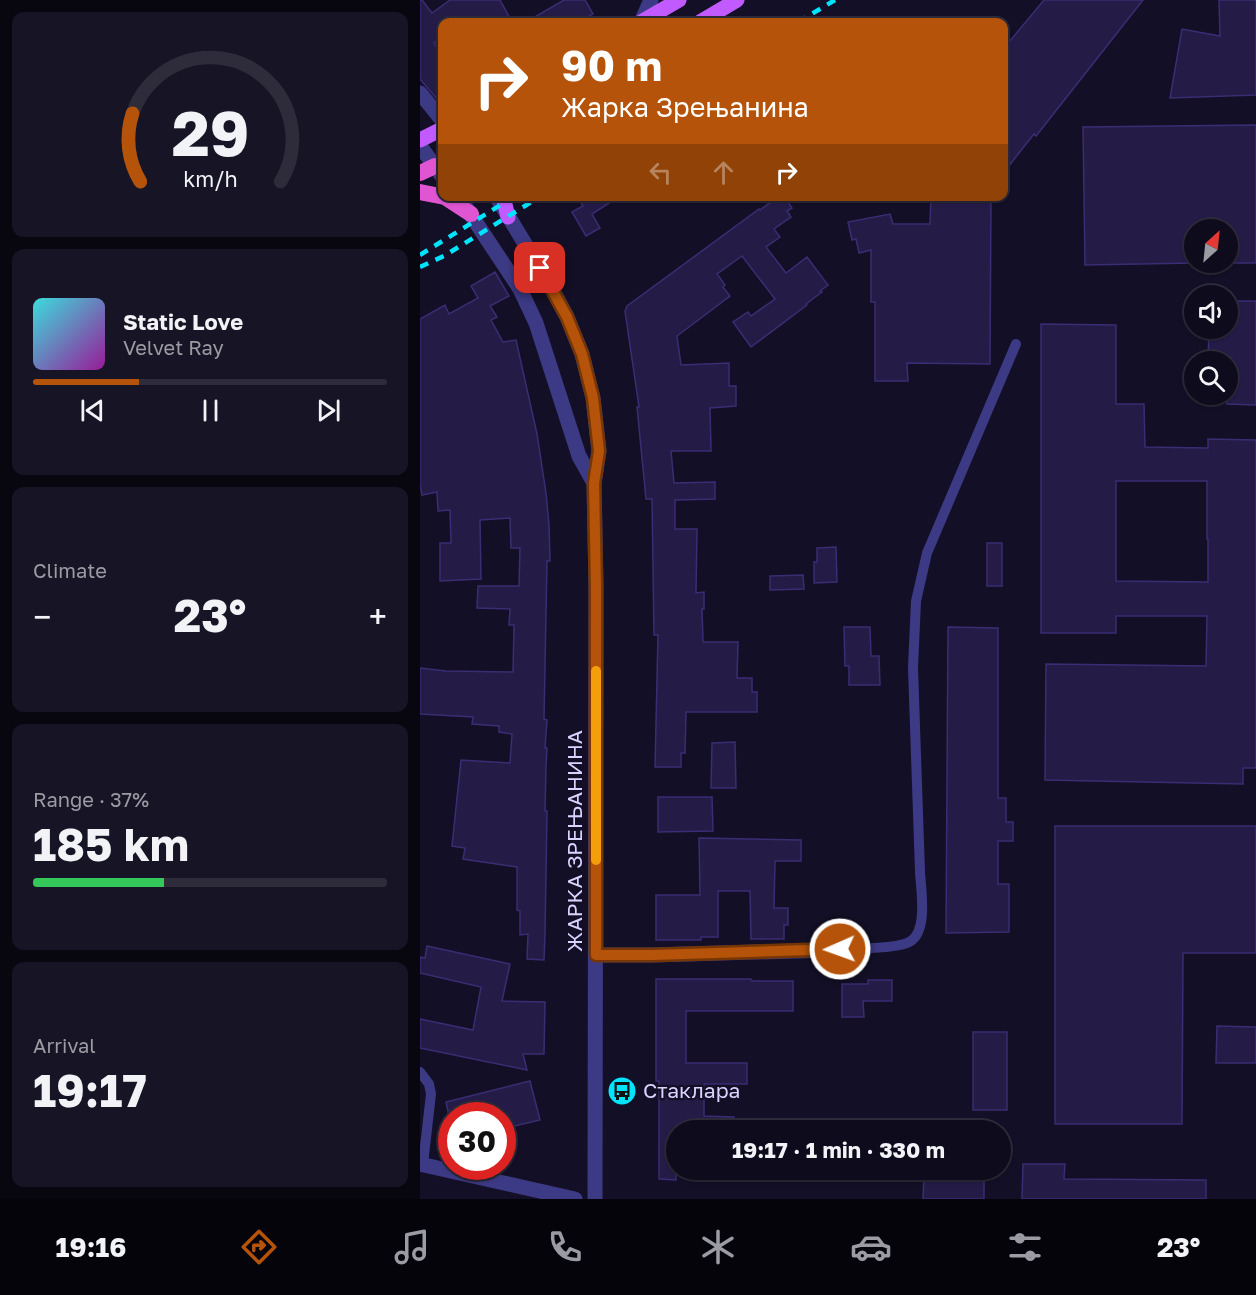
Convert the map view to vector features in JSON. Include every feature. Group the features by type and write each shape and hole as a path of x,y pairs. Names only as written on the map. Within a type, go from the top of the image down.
{"highway":[{"path":"420,192 438,196"},
{"path":"451,201 471,214"}],"main road":[{"path":"648,18 679,0"},
{"path":"707,18 737,0"},
{"path":"420,140 438,131"},
{"path":"504,201 508,217"}],"street":[{"path":"643,18 651,0"},
{"path":"420,93 438,115"},
{"path":"420,146 435,169"},
{"name":"ЖАРКА ЗРЕЊАНИНА","path":"462,201 520,289 536,323 579,456 594,483"},
{"name":"ЖАРКА ЗРЕЊАНИНА","path":"499,201 550,285 567,317 582,354 593,398 599,451 594,483 596,587 595,1199"},
{"path":"596,955 864,949"},
{"path":"422,1164 575,1199"}],"lane":[{"path":"864,949 906,944 912,941 921,928 913,668 916,602 927,553 1016,344"},
{"path":"420,1072 429,1084 431,1094 422,1164"}],"building":[{"path":"420,0 432,13 450,0 500,0 510,18 438,18 438,40 434,43 438,49 438,100 420,79"},
{"path":"564,0 585,0 593,14 586,18 533,18"},
{"path":"1044,0 1143,0 1036,136 1034,134 1008,167 1008,43"},
{"path":"1219,0 1256,0 1256,95 1170,98 1182,29 1220,36"},
{"path":"1256,125 1256,263 1238,263 1238,219 1184,219 1184,263 1085,265 1083,127"},
{"path":"580,201 612,201 592,214 600,228 586,236 572,212 583,206"},
{"path":"772,201 787,201 792,208 787,211 791,217 774,229 780,237 766,247 786,273 807,257 828,285 807,305 751,347 733,322 748,312 751,316 775,299 742,256 717,274 730,296 677,336 681,365 729,363 729,386 736,386 736,406 710,408 711,451 671,451 674,483 715,482 715,499 675,500 675,529 697,529 696,593 704,592 703,642 738,642 737,678 752,678 752,692 757,692 757,712 686,712 685,753 681,753 681,767 655,767 658,635 654,635 652,499 646,499 637,407 639,407 625,311 627,306"},
{"path":"931,201 991,201 990,364 907,363 908,381 875,381 875,302 871,302 871,250 859,253 856,239 852,240 848,222 890,214 893,224 930,224"},
{"path":"495,272 509,296 490,306 497,317 491,320 503,342 516,340 537,434 549,525 550,561 547,561 544,719 547,720 545,811 547,811 544,960 527,959 528,934 520,935 520,911 517,910 517,867 463,859 465,848 452,846 461,760 510,763 512,734 499,732 499,726 472,724 473,717 420,714 420,668 446,671 513,672 514,625 509,625 510,609 477,608 478,586 519,586 520,548 511,548 510,518 480,520 481,579 440,581 440,543 451,543 450,510 438,511 437,492 422,495 420,485 420,319 445,305 449,314 478,298 471,286"},
{"path":"1238,301 1256,301 1256,405 1238,404 1238,351 1208,351 1209,339 1238,339"},
{"path":"1041,324 1116,325 1116,404 1144,404 1145,447 1208,448 1208,439 1256,440 1256,768 1243,768 1243,784 1045,780 1046,664 1206,666 1207,616 1116,616 1116,633 1041,633","holes":["1116,481 1207,481 1208,582 1116,581"]},
{"path":"987,543 1002,543 1002,586 987,586"},
{"path":"836,547 837,582 814,583 817,548"},
{"path":"803,575 804,589 770,590 770,576"},
{"path":"844,627 870,627 871,656 879,656 880,685 849,685 849,666 845,666"},
{"path":"948,627 998,628 998,798 1006,798 1006,822 1013,822 1013,841 998,841 998,884 1009,884 1009,932 946,933"},
{"path":"735,742 736,788 711,788 712,743"},
{"path":"658,797 712,797 713,831 658,832"},
{"path":"1055,826 1256,826 1256,953 1183,953 1182,1124 1055,1124"},
{"path":"699,838 801,840 801,861 775,861 774,908 788,908 788,925 784,925 784,939 751,939 750,891 718,891 718,937 701,937 701,940 656,940 656,895 700,895"},
{"path":"427,946 510,964 502,1001 545,1002 544,1054 523,1054 527,1070 420,1048 420,1019 473,1030 481,987 420,973 420,957 425,958"},
{"path":"656,979 793,981 793,1011 686,1011 686,1063 747,1063 747,1084 704,1084 704,1116 734,1117 734,1120 666,1120 666,1179 659,1179 659,1081 656,1081"},
{"path":"868,980 892,980 892,1001 863,1001 864,1017 842,1017 842,984 868,984"},
{"path":"1217,1026 1256,1027 1256,1063 1216,1063"},
{"path":"973,1032 1007,1032 1007,1110 973,1110"},
{"path":"530,1081 540,1120 516,1126 516,1102 446,1102"},
{"path":"1023,1164 1065,1164 1064,1179 1206,1180 1206,1199 1022,1199"},
{"path":"924,1180 984,1180 984,1199 923,1199"}],"railway":[{"path":"805,18 835,0"},
{"path":"420,255 507,201"},
{"path":"420,267 444,256 533,201"}],"slow traffic":[{"path":"596,671 596,860"}],"place":[{"name":"Стаклара","path":"622,1091"}],"route":[{"path":"540,268 567,317 582,354 593,398 599,451 594,483 596,955 840,949"}]}
